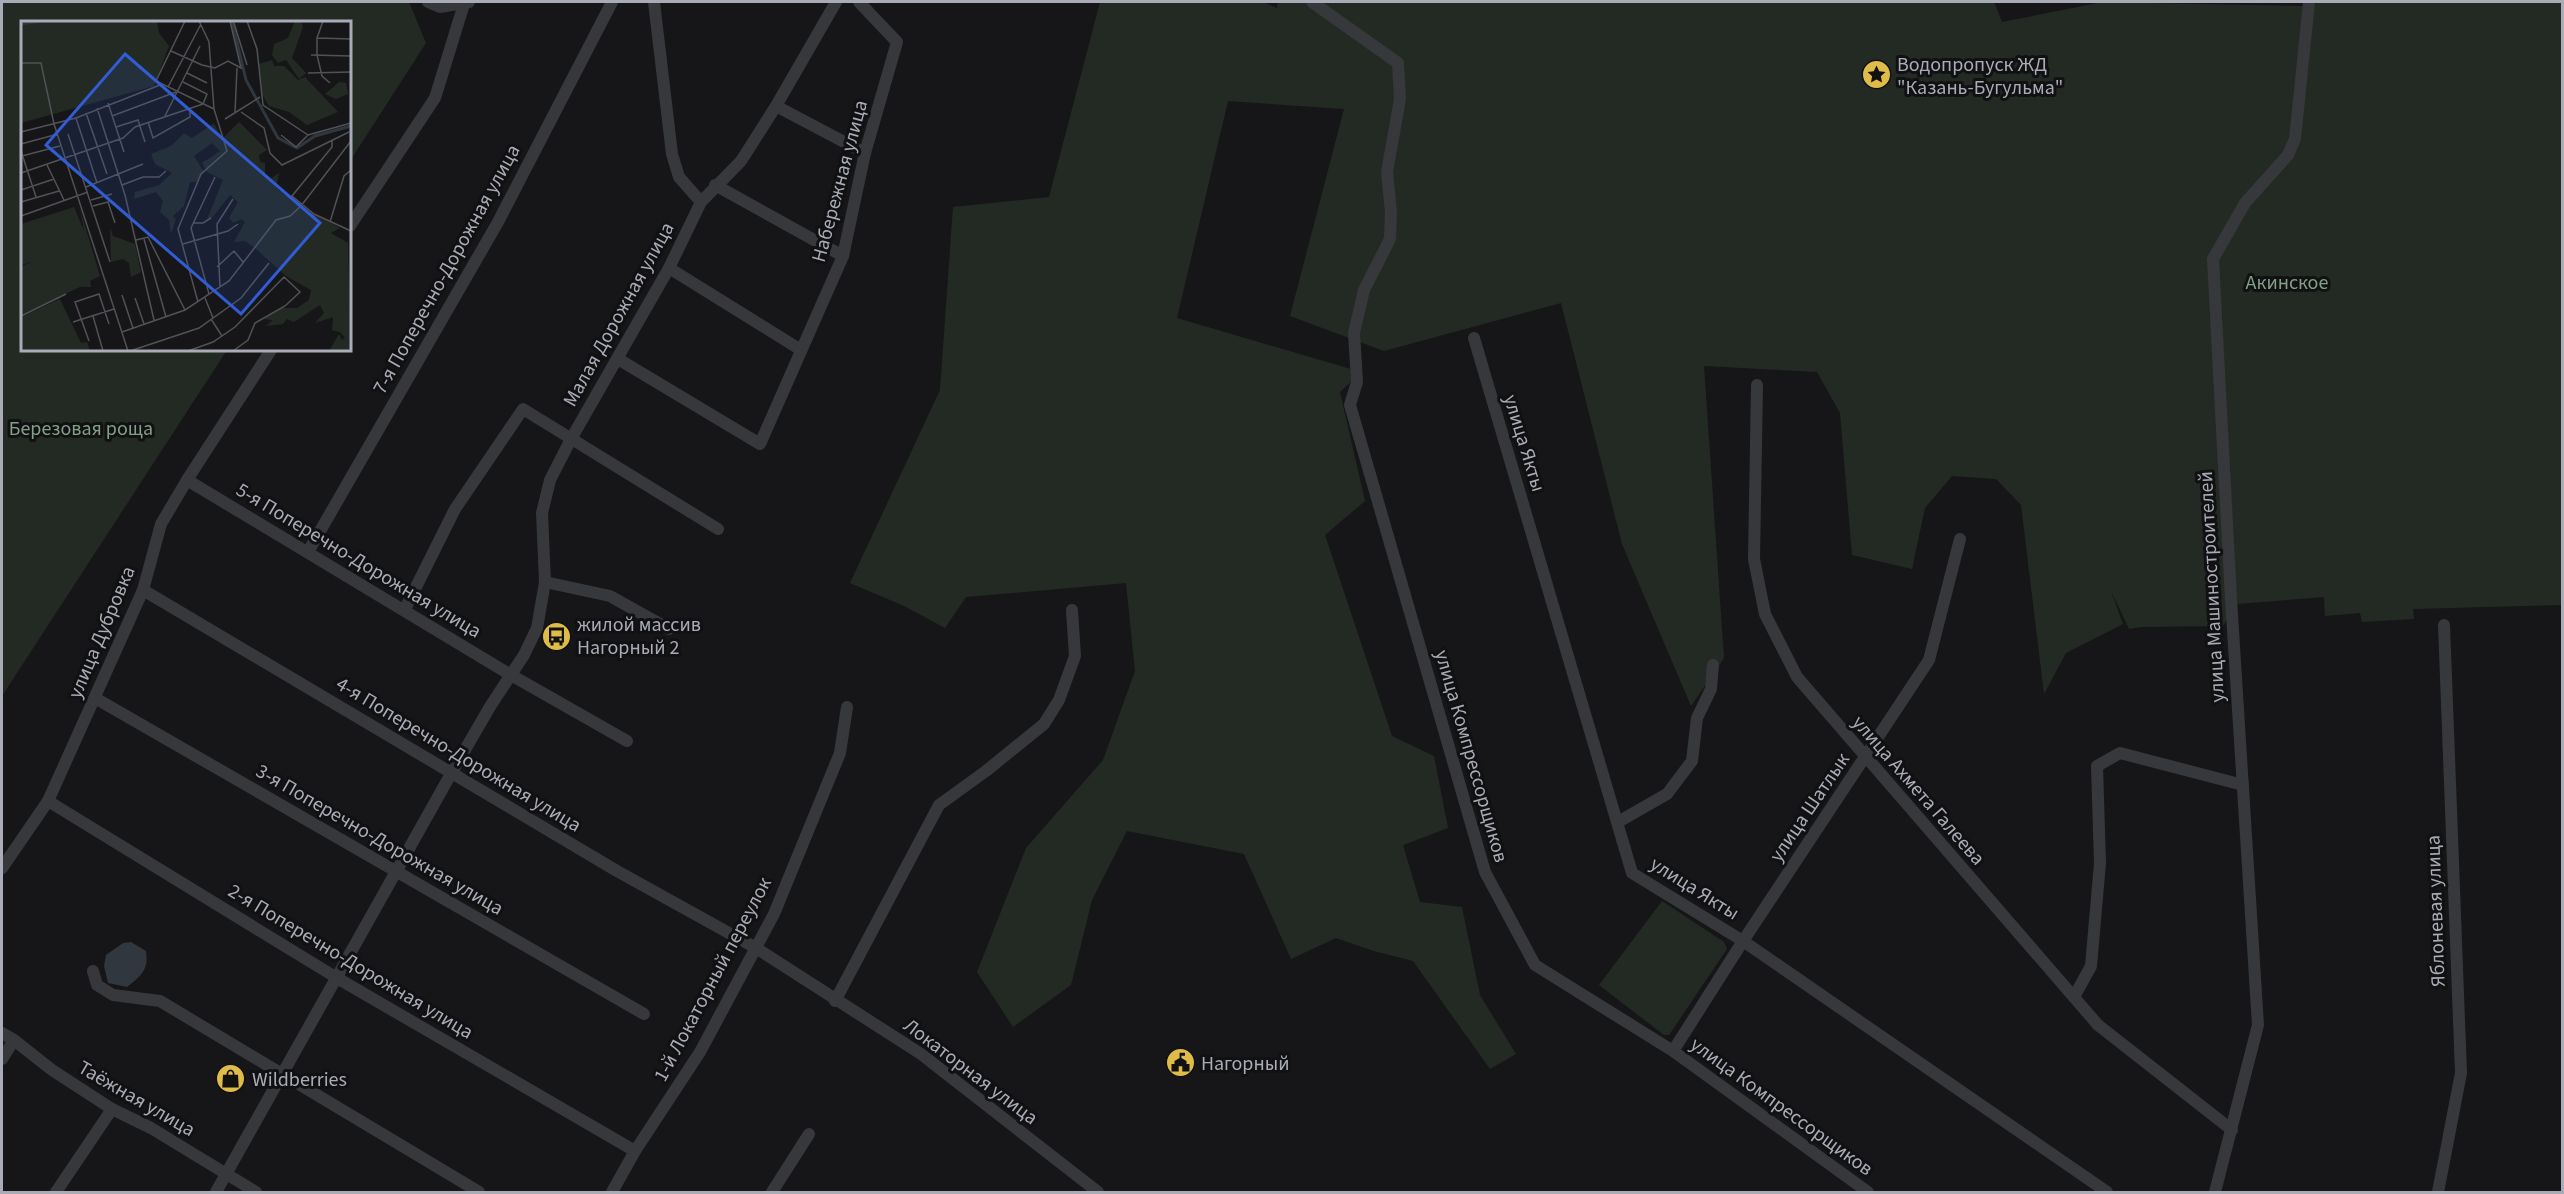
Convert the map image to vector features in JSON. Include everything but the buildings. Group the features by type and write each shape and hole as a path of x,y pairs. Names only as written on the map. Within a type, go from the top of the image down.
{"street":[{"path":"351,224 435,98 466,3 440,7 428,2"},
{"name":"7-я Поперечно-Дорожная улица","path":"308,552 498,222 612,2"},
{"path":"654,2 672,153 679,177 701,202"},
{"name":"Малая Дорожная улица","path":"216,1192 452,772 532,641 543,605 546,582 542,513 550,480 570,439 669,268 701,202 741,161 776,106 836,2"},
{"name":"Набережная улица","path":"618,359 760,444 843,256 865,153 897,42 859,2"},
{"name":"улица Компрессорщиков","path":"1312,2 1398,63 1400,99 1387,172 1391,212 1390,239 1364,290 1354,333 1357,382 1350,405 1485,872 1535,965 1673,1051 1868,1192"},
{"name":"улица Машиностроителей","path":"2215,1192 2258,1025 2213,259 2245,203 2288,155 2295,140 2309,2"},
{"path":"776,106 865,153"},
{"path":"716,185 843,256"},
{"path":"669,268 801,350"},
{"name":"улица Якты","path":"1474,338 1632,873 1743,941 2107,1192"},
{"name":"улица Дубровка","path":"2,868 48,801 143,590 161,524 270,351"},
{"name":"улица Ахмета Галеева","path":"1757,385 1754,559 1765,614 1797,677 2098,1025 2232,1130"},
{"path":"405,609 455,509 523,409 718,529"},
{"name":"5-я Поперечно-Дорожная улица","path":"187,480 405,609 511,675 627,741"},
{"name":"улица Шатлык","path":"1673,1051 1929,660 1960,539"},
{"path":"546,582 610,596 669,629"},
{"name":"4-я Поперечно-Дорожная улица","path":"143,590 617,871 756,948"},
{"path":"835,1001 939,805 1044,724 1059,700 1075,656 1072,610"},
{"name":"Яблоневая улица","path":"2438,1192 2461,1073 2444,625"},
{"path":"1618,822 1667,794 1692,761 1697,718 1711,688 1713,665"},
{"name":"3-я Поперечно-Дорожная улица","path":"95,698 398,870 644,1014"},
{"name":"1-й Локаторный переулок","path":"612,1192 635,1151 700,1052 774,914 840,753 847,707"},
{"path":"2074,997 2091,966 2100,863 2097,766 2120,753 2243,785"},
{"name":"2-я Поперечно-Дорожная улица","path":"48,801 337,978 635,1151"},
{"name":"Локаторная улица","path":"756,948 835,1001 921,1054 1098,1192"},
{"path":"93,971 97,985 113,995 160,1001 281,1076 479,1192"},
{"name":"Таёжная улица","path":"2,1033 52,1070 112,1109 151,1128 255,1192"},
{"path":"2,1059 14,1040"},
{"path":"56,1192 112,1109"},
{"path":"772,1192 809,1134"}],"green space":[{"name":"Березовая роща","path":"2,2 409,2 426,43 351,159 351,21 21,21 21,351 226,351 2,696"},
{"name":"Акинское","path":"1100,2 1263,2 1277,8 1278,2 1994,2 2002,22 2103,2 2302,6 2323,2 2562,2 2562,605 2413,609 2414,619 2362,622 2360,613 2325,616 2324,597 2237,604 2223,626 2129,629 2111,591 2123,624 2066,653 2044,694 2021,505 1996,479 1952,476 1925,508 1912,569 1852,555 1840,413 1817,372 1704,366 1724,658 1691,706 1622,544 1561,303 1384,351 1290,316 1344,109 1228,101 1177,318 1361,372 1340,392 1365,501 1325,535 1392,736 1434,756 1448,828 1403,845 1420,902 1462,907 1480,995 1516,1054 1490,1069 1413,961 1336,938 1291,959 1244,854 1127,831 1092,900 1071,985 1013,1027 977,972 1026,848 1103,760 1135,671 1126,583 966,597 945,628 904,606 850,583 940,390 953,207 1049,197"},
{"path":"1662,901 1724,942 1727,949 1669,1035 1664,1035 1599,985"}],"shaded area":[{"path":"131,942 146,951 147,958 143,972 127,987 108,983 104,966 106,955 123,943"}],"place":[{"name":"Водопропуск ЖД \"Казань-Бугульма\"","path":"1876,75"},
{"name":"жилой массив Нагорный 2","path":"556,636"},
{"name":"Нагорный","path":"1180,1063"},
{"name":"Wildberries","path":"231,1079"}]}
